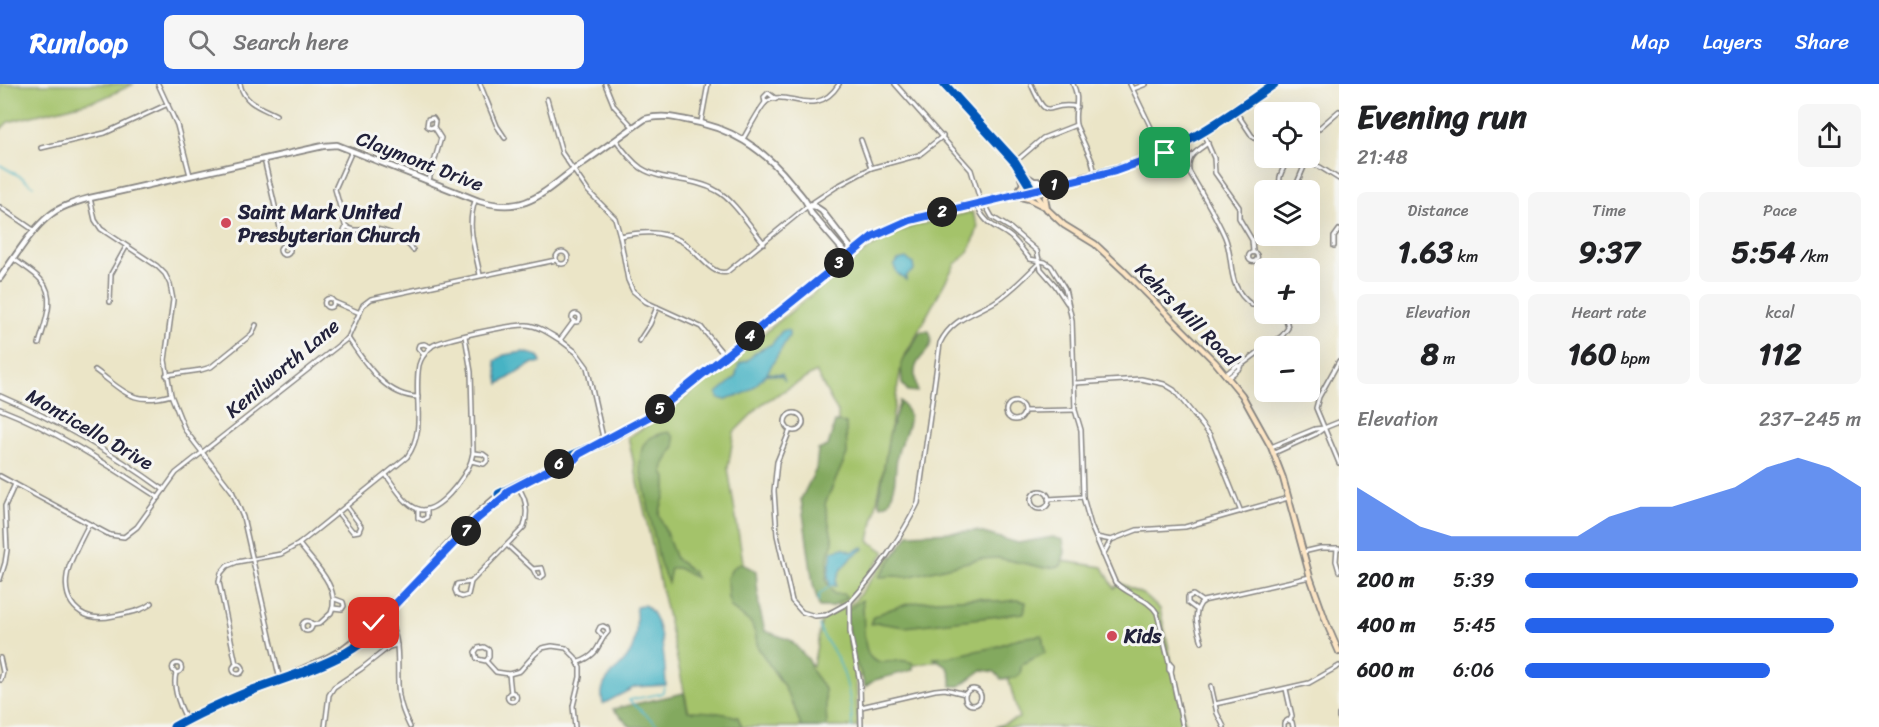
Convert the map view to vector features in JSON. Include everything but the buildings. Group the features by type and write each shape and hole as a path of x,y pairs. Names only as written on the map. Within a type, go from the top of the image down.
{"main road":[{"path":"174,727 224,702 293,675 341,650 379,621 434,563 435,558 479,512 500,494 560,464 564,459 604,442 652,415 872,237 901,223 1136,164 1162,154 1203,133 1274,84"},
{"path":"1011,195 1022,188 1023,174"},
{"path":"1047,209 1045,196 1055,185"},
{"name":"Kehrs Mill Road","path":"1033,190 1047,209 1064,225 1095,244 1228,375 1248,404 1274,453 1290,498 1310,577 1339,652"},
{"path":"1011,195 1034,201 1047,209"}],"street":[{"path":"158,84 181,135 190,177"},
{"path":"240,84 242,94 247,99 276,116"},
{"path":"480,84 497,126 505,138"},
{"path":"605,84 614,106 633,127"},
{"path":"701,122 708,84"},
{"path":"765,103 776,99 806,103 819,102 831,95 839,84"},
{"path":"895,84 971,170 981,203 992,217 1010,228 1036,251 1041,268 1070,308"},
{"name":"Kehrs Mill Road","path":"944,84 1015,162 1033,190"},
{"path":"1031,84 1044,108 1049,110 1066,105 1077,107"},
{"path":"1072,84 1077,96 1076,125 1092,161 1095,176"},
{"path":"1130,84 1162,154"},
{"path":"1133,89 1146,84"},
{"path":"743,139 765,103 765,94 771,94 776,99"},
{"path":"547,99 562,153 592,196 612,214 620,236 630,285 636,296 701,327 725,356"},
{"path":"41,148 105,133 168,104"},
{"path":"1320,127 1339,111"},
{"path":"1236,112 1254,138"},
{"name":"Claymont Drive","path":"0,278 35,231 54,212 90,198 337,145 476,199 499,205 529,201 551,189 573,170 645,119 657,116 701,122 720,128 743,139 765,154 809,205 811,213 848,256"},
{"path":"1015,162 1043,138 1076,125"},
{"path":"429,180 441,142 441,135 434,127"},
{"path":"1203,133 1214,158 1215,173 1238,202 1239,218 1252,240 1253,252 1257,255 1256,258"},
{"path":"620,236 652,232 671,236 687,244 711,269 721,274 730,271 809,205 847,180 871,168 919,155 943,136"},
{"path":"616,140 628,157 645,170 658,175 693,181 722,194 764,243"},
{"path":"861,140 871,168"},
{"path":"1208,143 1193,153 1189,160 1189,171 1224,235 1230,271 1238,291 1254,305"},
{"path":"352,150 335,189 346,227 344,231 346,235 352,236 355,231"},
{"path":"264,159 284,245"},
{"path":"1318,168 1339,179"},
{"path":"1023,174 1034,182 1051,182 1055,185"},
{"path":"90,198 95,219 101,229 161,270 168,279 172,290 172,307 165,351 166,375 171,395 185,430 225,482 243,517 280,680"},
{"path":"476,199 470,216 470,225 480,275"},
{"path":"981,203 979,209 986,221 1013,238 1030,260 1045,262 1051,266 1065,289 1072,320 1075,410 1081,430 1083,497 1087,514 1113,579 1118,586 1155,609 1183,727"},
{"name":"Claymont Drive","path":"809,205 822,211 853,251"},
{"path":"0,207 35,231"},
{"path":"346,227 355,231 378,229 406,241 413,250"},
{"path":"1334,246 1334,237 1339,230"},
{"path":"110,302 111,274 126,247"},
{"path":"560,252 568,257 564,264 556,260 560,252"},
{"path":"1253,252 1249,257 1251,261 1254,260"},
{"path":"14,259 40,278 48,290 48,306 39,344"},
{"name":"Kenilworth Lane","path":"89,524 115,537 124,537 134,531 176,473 348,338 363,305 375,297 556,260"},
{"path":"790,430 777,462 774,491 777,535 792,601 802,612 810,616 819,616 850,602 867,583 910,520 918,503 940,343 944,335 958,320 1008,292 1040,262"},
{"path":"334,303 360,313"},
{"path":"639,341 657,307"},
{"path":"560,340 574,321"},
{"path":"166,375 211,367 252,334 256,325"},
{"path":"236,664 219,582 222,573 227,566 237,562 285,552 298,544 407,457 416,442 419,424 418,370 424,355 431,347 465,336 526,325 540,329 560,340 581,356 587,367 604,442"},
{"path":"386,476 406,501 418,509 427,510 439,504 456,486 471,461 473,453 471,372 465,336"},
{"path":"348,338 373,372 387,386 399,393 418,397"},
{"path":"424,355 418,348 420,344 431,347"},
{"path":"1228,375 1236,365 1240,366 1254,356"},
{"path":"1339,361 1316,404 1317,412 1339,462"},
{"path":"95,370 124,392 136,398 146,400 171,395"},
{"path":"1075,383 1141,379 1157,381 1169,386 1210,435 1241,512"},
{"name":"Monticello Drive","path":"0,396 55,421 115,456 164,490"},
{"path":"1014,402 1020,404 1024,411 1022,416 1016,420 1010,419 1005,412 1008,404 1014,402"},
{"name":"Monticello Drive","path":"0,409 27,420 88,453 159,498"},
{"path":"1024,411 1075,410"},
{"path":"797,414 802,419 802,426 796,430 790,430 786,426 788,415 797,414"},
{"path":"1274,453 1339,422"},
{"path":"1271,447 1315,429 1324,428"},
{"path":"471,461 482,464 487,461 485,454 473,453"},
{"path":"0,476 89,524 73,556 67,575 69,592 75,608 86,616 99,619 145,609 152,603"},
{"path":"0,579 6,557 5,506 15,484"},
{"path":"471,582 458,584 455,588 457,595 462,597 468,595 471,582 521,532 526,522 526,504 517,486"},
{"path":"1041,491 1048,499 1045,507 1040,508 1032,504 1031,499 1033,494 1041,491"},
{"path":"1048,499 1083,497"},
{"path":"1096,537 1111,540 1137,530 1176,528 1290,498"},
{"path":"338,513 352,531 356,533 359,531 361,526 346,506"},
{"path":"418,509 418,518 423,520 427,518 427,510"},
{"path":"1103,555 1111,540"},
{"path":"298,544 332,590 335,599 333,608 324,620 312,625"},
{"path":"508,546 533,569"},
{"path":"1303,552 1320,548 1338,548 1336,561 1339,571"},
{"path":"1202,642 1196,609 1203,602 1310,577"},
{"path":"1196,609 1188,603 1188,597 1193,595 1203,602"},
{"path":"333,608 342,609 344,606 343,602 335,599"},
{"path":"850,602 850,632 860,682 861,727"},
{"path":"385,614 392,624 397,645 399,695 410,727"},
{"path":"579,662 601,647 603,636"},
{"path":"325,727 329,695 334,687 389,647 397,645"},
{"path":"484,647 489,650 490,655 486,661 479,661 476,657 475,652 478,648 484,647"},
{"path":"486,661 495,672 509,674 520,671 535,654 547,647 566,648 579,662 580,677 573,706 575,727"},
{"path":"0,658 3,672 1,680"},
{"path":"1215,704 1316,681 1339,666"},
{"path":"176,673 174,680 179,703 187,720"},
{"path":"509,674 511,693"},
{"path":"1211,686 1224,727"},
{"path":"976,689 981,699 978,703 970,704 966,701 965,694 968,690 976,689"},
{"path":"1284,727 1284,723 1292,716 1286,689"},
{"path":"861,707 934,690 965,694"},
{"path":"1290,720 1293,727"}],"green space":[{"path":"0,84 134,84 101,99 8,122 0,130"},
{"path":"972,212 978,226 973,242 968,252 955,264 902,361 869,541 885,552 850,601 838,607 816,568 811,506 837,454 838,413 816,372 763,403 734,432 728,468 758,637 813,666 822,619 853,603 890,555 920,571 993,551 1103,567 1114,588 1120,583 1144,595 1160,609 1186,727 995,727 1019,718 1000,648 856,677 858,727 692,727 628,437 659,419 881,240 914,226"},
{"path":"929,331 931,344 916,365 917,392 908,391 902,384 901,364 920,332"},
{"path":"900,401 906,408 909,421 898,452 892,497 889,503 881,506 879,500 889,435"},
{"path":"835,422 846,423 847,454 825,504 833,542 828,556 826,581 834,594 843,594 847,597 832,607 819,607 813,584 801,499 816,469 818,450 828,446"},
{"path":"669,432 674,437 675,446 664,465 666,491 659,514 676,559 692,571 696,578 678,568 671,568 668,583 660,564 640,467 641,452 646,442 654,436"},
{"path":"976,531 1018,543 1053,537 1063,540 1065,552 1061,566 1045,568 998,558 980,559 907,577 879,577 909,534"},
{"path":"740,563 756,571 759,607 765,631 790,640 809,660 811,670 825,689 827,727 801,727 783,685 758,648 751,623 731,608 727,578 732,569"},
{"path":"979,598 1000,602 1017,600 1026,602 1024,613 905,627 871,624 872,618 885,611 911,603"},
{"path":"862,600 864,637 869,655 881,662 900,660 913,663 913,670 875,680 865,687 850,652 846,611"},
{"path":"1042,635 1045,653 1022,664 1020,674 1014,678 1001,679 995,672 982,670 960,686 951,686 948,669 933,658 948,657 995,647 1019,638"},
{"path":"684,693 688,711 713,712 738,717 742,727 631,727 613,709"}],"water":[{"path":"906,258 913,264 914,270 906,276 906,280 897,273 894,266 898,260"},
{"path":"785,330 789,331 789,336 767,373 782,374 785,381 782,376 766,374 753,388 743,394 725,400 718,398 717,393 735,378 739,364 772,344"},
{"path":"523,352 539,356 541,363 533,363 499,384 495,361 504,355"},
{"path":"863,547 864,549 841,570 836,586 830,585 828,577 832,551 843,548 852,552"},
{"path":"644,605 650,610 659,629 664,654 666,685 635,687 603,704 603,686 628,657 635,638 636,607"}],"waterway":[{"path":"0,165 33,186"},
{"path":"818,602 819,595 831,585"},
{"path":"819,625 846,680 852,727"},
{"path":"660,727 629,700 659,694 663,692 664,686"}],"cycle path":[{"path":"944,84 1015,162 1033,191"},
{"path":"1095,175 1146,160 1169,150 1231,114 1274,84"},
{"path":"560,464 564,459 604,442 652,415 872,237 910,220 1077,180"},
{"path":"499,494 569,461"},
{"path":"174,727 243,694 323,664 357,645 370,634 379,621 477,519 508,491"}],"place":[{"name":"Saint Mark United Presbyterian Church","path":"226,223"},
{"name":"Kids","path":"1112,636"}],"route":[{"path":"374,623 379,621 477,519 508,491 560,464 575,459 579,454 652,415 872,237 910,220 1115,171 1165,153"}]}
